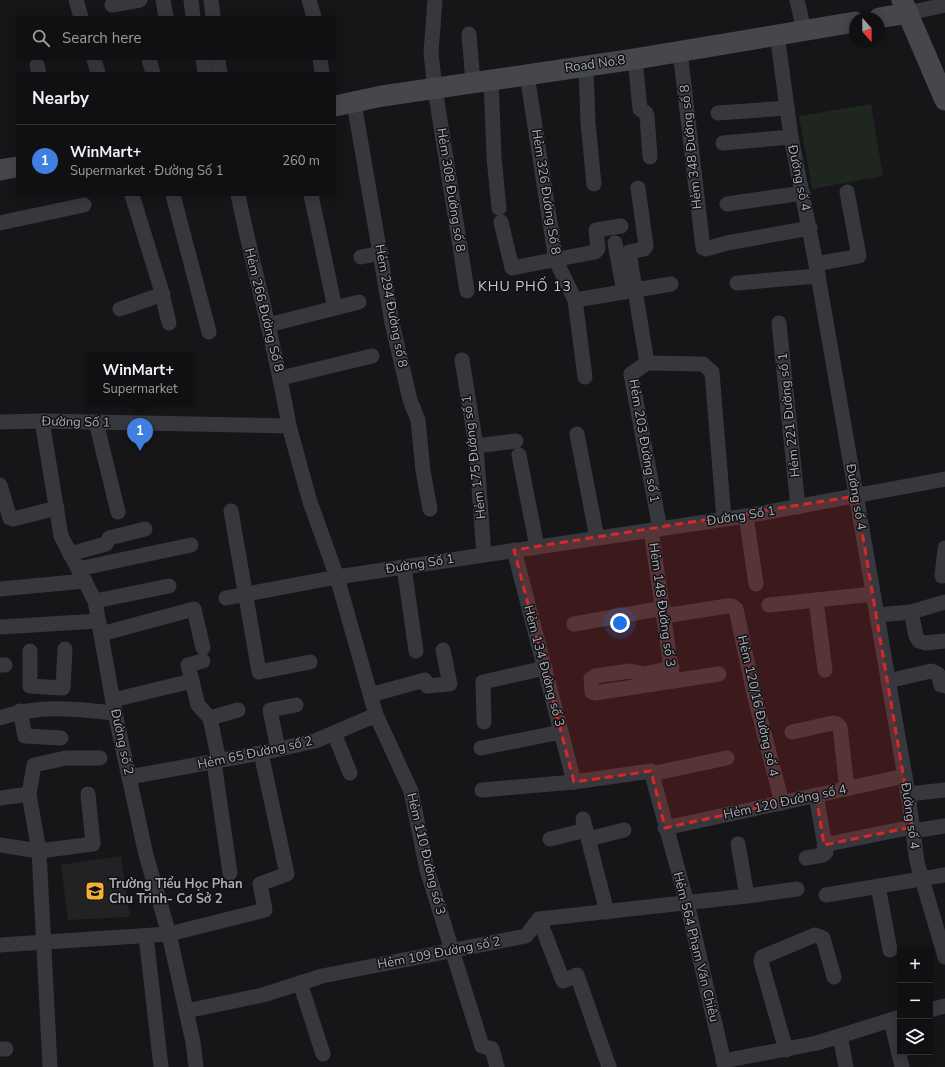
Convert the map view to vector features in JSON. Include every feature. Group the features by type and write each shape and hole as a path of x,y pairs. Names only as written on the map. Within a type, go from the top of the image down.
{"street":[{"path":"76,0 81,16"},
{"path":"112,5 140,0"},
{"path":"163,0 166,16"},
{"path":"191,0 193,16"},
{"path":"211,0 213,16"},
{"path":"309,0 314,16"},
{"name":"Hẻm 308 Đường số 8","path":"435,0 431,53 435,89 467,291"},
{"path":"797,0 804,30"},
{"path":"885,15 905,7 945,5"},
{"path":"905,7 945,100"},
{"name":"Road No.8","path":"345,104 382,96 634,59 849,23"},
{"path":"469,34 482,81 494,157 500,215 512,268 556,261 596,252 598,249 596,230 621,226"},
{"name":"Đường số 4","path":"777,34 791,136 810,228 905,776 912,829 921,879 939,921 945,957"},
{"name":"Hẻm 348 Đường số 8","path":"680,51 701,243 703,248 706,249 727,243 810,228"},
{"path":"634,59 640,109 646,113 647,116 650,157"},
{"path":"94,60 98,72"},
{"path":"149,60 153,72"},
{"path":"203,60 205,72"},
{"path":"218,60 220,72"},
{"path":"320,60 322,72"},
{"path":"586,66 588,123 594,184"},
{"name":"Hẻm 326 Đường Số 8","path":"527,75 556,261 575,300 585,377"},
{"name":"Hẻm 294 Đường số 8","path":"345,104 381,253 392,323 410,400 418,420 423,471 430,509"},
{"path":"718,113 787,108"},
{"path":"723,143 791,136"},
{"path":"0,170 16,167"},
{"path":"629,291 629,252 644,249 646,246 638,188"},
{"path":"737,283 817,270 859,256 847,192"},
{"path":"727,204 803,193"},
{"path":"132,196 163,294 169,323"},
{"path":"173,196 209,332"},
{"name":"Hẻm 266 Đường Số 8","path":"238,196 281,378 289,426"},
{"path":"311,196 322,253 335,308"},
{"path":"0,223 84,205"},
{"path":"615,243 629,291"},
{"path":"361,257 381,253"},
{"path":"575,300 671,284"},
{"name":"Hẻm 203 Đường số 1","path":"629,291 647,363 631,374 656,529"},
{"path":"120,309 163,294"},
{"path":"268,325 359,302"},
{"name":"Hẻm 221 Đường số 1","path":"780,323 798,507"},
{"path":"281,378 372,356"},
{"name":"Hẻm 175 Đường số 1","path":"462,360 476,446 484,555"},
{"path":"647,363 703,364 712,372 724,519"},
{"name":"Đường Số 1","path":"0,422 42,421 289,426"},
{"name":"Đường số 2","path":"42,421 61,536 95,601 114,706 146,855 169,934 186,1011 196,1067"},
{"path":"96,422 118,512"},
{"path":"289,426 310,502 337,577"},
{"path":"577,434 597,538"},
{"path":"476,446 517,448 537,547"},
{"name":"Đường Số 1","path":"226,598 337,577 746,516 945,479"},
{"path":"0,485 10,518 56,508"},
{"path":"231,511 259,672 310,662"},
{"path":"746,516 756,584"},
{"path":"70,554 106,544 109,538 145,528"},
{"name":"Hẻm 148 Đường số 3","path":"656,529 663,612 673,675 719,674"},
{"path":"0,589 82,575 191,545"},
{"path":"942,576 945,548"},
{"name":"Hẻm 134 Đường số 3","path":"514,550 574,782"},
{"path":"404,567 416,651"},
{"name":"Hẻm 110 Đường số 3","path":"337,577 376,715 412,791 427,870 482,1046 492,1049 497,1067"},
{"path":"95,601 169,586"},
{"path":"769,605 816,602 873,594"},
{"path":"816,602 825,670"},
{"path":"876,615 911,612 945,602"},
{"name":"Hẻm 120/16 Đường số 4","path":"663,612 727,606 732,606 736,609 752,687 782,803"},
{"path":"0,627 100,627 194,608 203,654 188,665 198,705 210,718 230,874"},
{"path":"574,624 663,612"},
{"path":"911,612 916,636 919,641 925,643 945,641"},
{"path":"62,708 64,649"},
{"path":"370,695 425,680 427,686 450,684 443,650"},
{"path":"30,651 30,686 63,688"},
{"path":"484,722 483,682 545,668"},
{"path":"888,681 931,671 938,674 941,686 945,686"},
{"path":"0,718 20,711 114,706 192,681"},
{"path":"278,749 270,710 296,705"},
{"path":"210,718 238,710"},
{"path":"20,711 25,736 61,738"},
{"name":"Hẻm 65 Đường số 2","path":"130,777 216,762 315,741 376,715"},
{"path":"792,732 833,723 840,727 847,789"},
{"path":"481,748 561,732"},
{"path":"334,733 350,773"},
{"path":"0,945 45,944 169,934 265,910 260,884 287,874 261,753"},
{"path":"50,1067 45,944 39,851 29,794 34,765 66,758 100,758"},
{"path":"482,790 520,788 574,782 651,771 651,774 727,758"},
{"name":"Hẻm 564 Phạm Văn Chiêu","path":"651,774 687,903 724,1064"},
{"name":"Hẻm 120 Đường số 4","path":"665,828 905,776"},
{"path":"908,794 945,790"},
{"path":"0,798 29,794"},
{"path":"0,845 39,851 93,844 88,794"},
{"path":"806,858 825,854 816,796"},
{"path":"824,845 912,829 945,826"},
{"path":"586,829 607,912"},
{"path":"550,839 586,829 624,830"},
{"path":"738,844 747,896"},
{"path":"826,895 945,875"},
{"path":"878,886 890,950"},
{"path":"609,1067 577,975 562,980 539,919 687,903 797,889"},
{"name":"Hẻm 109 Đường số 2","path":"186,1011 262,995 322,976 526,936 539,919"},
{"path":"786,1050 761,962 762,957 815,935 820,935 823,938 834,977"},
{"path":"146,936 161,1067"},
{"path":"300,983 323,1054"},
{"path":"933,1009 945,1006"},
{"path":"724,1064 840,1036 895,1019 902,1067"},
{"path":"840,1036 846,1067"}],"highlighted area":[{"path":"856,496 912,827 824,845 816,795 665,828 651,771 574,782 514,550"}],"shaded area":[{"path":"871,104 883,176 812,189 799,116"},
{"name":"Trường Tiểu Học Phan Chu Trinh- Cơ Sở 2","path":"121,856 130,917 68,920 61,865"}],"place":[{"name":"WinMart+","path":"140,451"},
{"name":"Trường Tiểu Học Phan Chu Trinh- Cơ Sở 2","path":"95,891"}],"district":[{"name":"KHU PHỐ 13","path":"525,286"}]}
